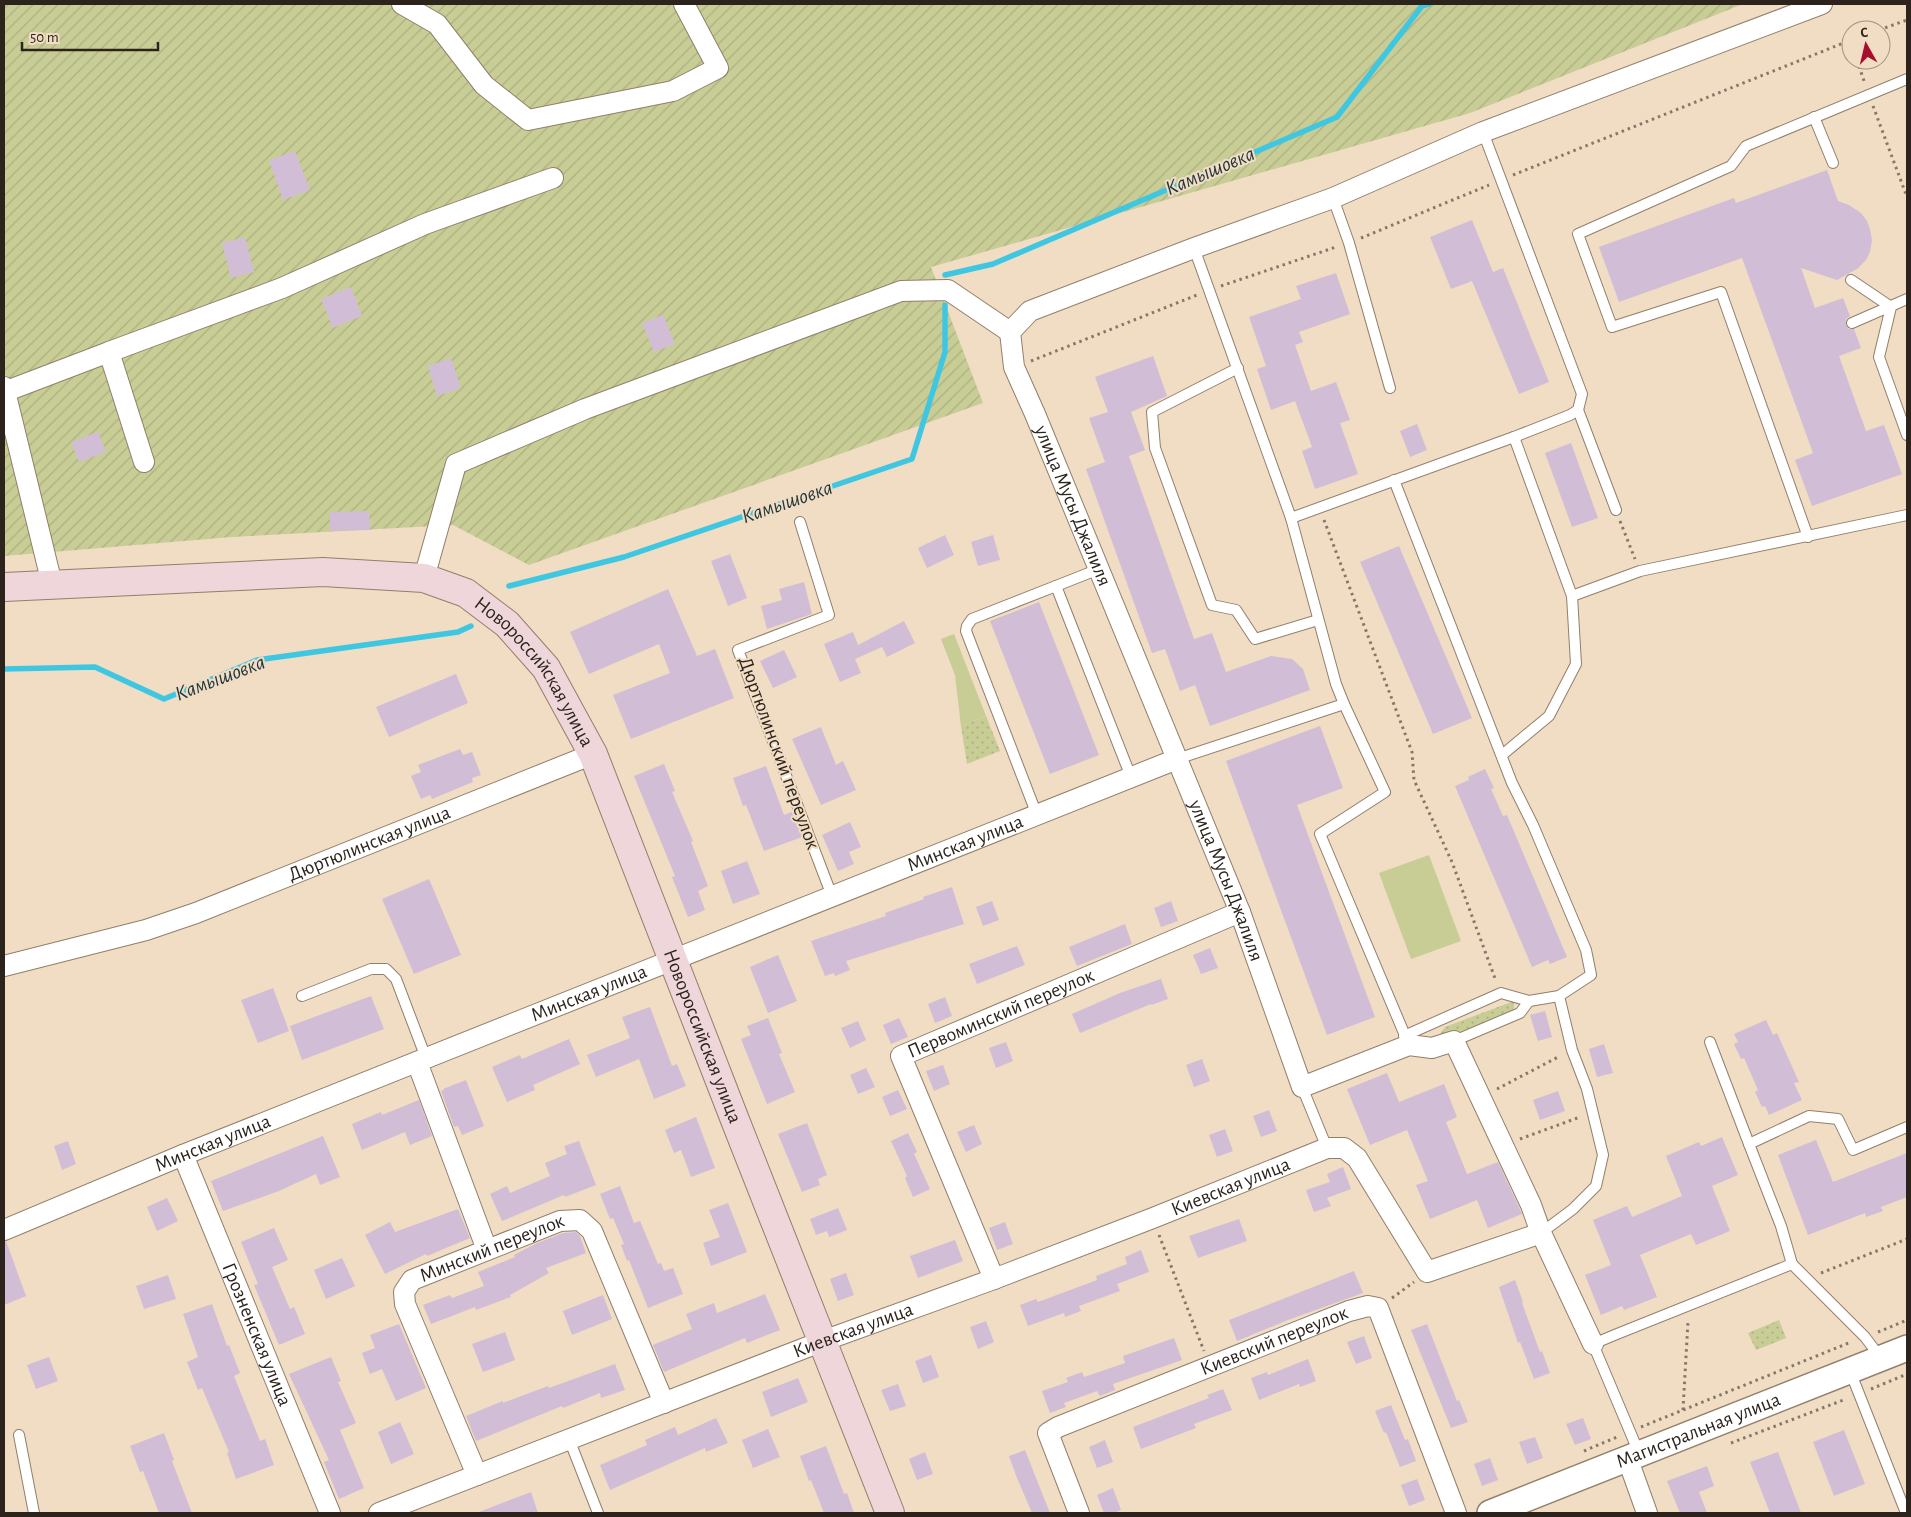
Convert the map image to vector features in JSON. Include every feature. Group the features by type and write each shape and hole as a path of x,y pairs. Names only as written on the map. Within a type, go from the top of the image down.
{"main road":[{"name":"Новороссийская улица","path":"4,587 323,572 424,578 466,593 507,624 546,668 593,754 890,1513"}],"street":[{"path":"402,4 436,24 484,85 528,120 673,91 718,68 684,4"},
{"path":"424,578 456,464 585,409 901,291 948,290 1010,332 1030,311 1194,248 1333,198 1483,132 1822,4"},
{"path":"52,584 4,390 282,288 425,224 553,178"},
{"name":"улица Мусы Джалиля","path":"1010,332 1014,367 1240,912 1302,1087"},
{"path":"109,352 144,462"},
{"name":"Дюртюлинская улица","path":"4,966 146,930 196,913 593,754"},
{"name":"Минская улица","path":"4,1230 183,1155 1177,759"},
{"name":"Первоминский переулок","path":"994,1279 901,1056 1240,912"},
{"path":"1302,1087 1407,1040 1432,1048 1454,1041 1531,1205 1541,1233 1593,1344"},
{"path":"422,1060 487,1250"},
{"path":"1327,1148 1344,1148 1357,1158 1427,1272 1541,1233"},
{"name":"Киевская улица","path":"379,1513 823,1341 994,1279 1153,1218 1327,1148"},
{"name":"Грозненская улица","path":"183,1155 330,1513"},
{"name":"Минский переулок","path":"477,1475 405,1304 404,1292 412,1280 560,1221 580,1220 592,1231 664,1403"},
{"name":"Киевский переулок","path":"1079,1513 1048,1433 1349,1311 1368,1306 1378,1308 1456,1513"},
{"name":"Магистральная улица","path":"1490,1513 1907,1348"},
{"path":"1634,1457 1647,1513"}],"lane":[{"path":"1808,537 1721,292 1612,327 1578,234 1731,166 1746,146 1907,79"},
{"path":"1814,117 1833,164"},
{"path":"1483,132 1582,394 1578,410 1616,510"},
{"path":"1333,198 1349,243 1390,388"},
{"path":"1194,248 1290,518 1336,684 1385,792 1320,834 1407,1040 1501,993 1529,1001 1559,996 1591,976 1586,950 1502,755 1394,480"},
{"path":"1851,280 1891,307"},
{"path":"1852,323 1907,299"},
{"path":"1891,307 1879,357 1907,435"},
{"path":"1238,368 1152,412 1155,448 1212,605 1236,610 1255,639 1318,620"},
{"path":"1290,518 1514,438 1578,410"},
{"path":"1502,755 1550,716 1576,664 1572,596 1514,438"},
{"path":"1572,596 1640,571 1907,516"},
{"name":"Дюртюлинский переулок","path":"800,522 829,616 738,650 832,896"},
{"path":"1037,815 966,631 968,622 1099,569"},
{"path":"1056,586 1131,777"},
{"path":"1177,759 1344,704"},
{"path":"302,996 371,969 386,970 396,979 422,1060"},
{"path":"1541,1233 1573,1210 1596,1186 1603,1155 1587,1089 1572,1050 1559,996"},
{"path":"1454,1041 1520,1013 1529,1001"},
{"path":"1710,1042 1781,1226 1792,1264 1865,1337 1881,1358"},
{"path":"1302,1087 1327,1148"},
{"path":"1749,1144 1809,1116 1838,1119 1853,1150 1907,1127"},
{"path":"1634,1457 1631,1431 1593,1344 1792,1264"},
{"path":"1850,1370 1906,1513"},
{"path":"19,1435 34,1513"},
{"path":"569,1439 598,1513"}],"path":[{"path":"1891,26 1907,20"},
{"path":"1014,367 1210,289 1349,243 1500,180 1841,45"},
{"path":"1861,70 1907,196"},
{"path":"1320,508 1412,752 1414,780 1452,862 1501,993"},
{"path":"1616,510 1640,571"},
{"path":"1480,1098 1572,1050"},
{"path":"1503,1145 1592,1112"},
{"path":"1153,1218 1210,1367"},
{"path":"1806,1278 1907,1239"},
{"path":"1378,1308 1427,1272"},
{"path":"1683,1410 1688,1306"},
{"path":"1631,1431 1907,1320"},
{"path":"1724,1445 1860,1394 1907,1374"}],"green space":[{"path":"4,4 1743,4 1470,113 931,267 983,403 529,565 453,525 232,537 4,556"},
{"path":"954,634 986,716 961,726 955,675 941,639"},
{"path":"986,716 1000,751 967,764 961,726"},
{"path":"1429,855 1461,941 1411,959 1379,873"},
{"path":"1514,1001 1514,1011 1444,1038 1440,1034 1445,1027"},
{"path":"1779,1320 1786,1338 1756,1350 1748,1333"}],"building":[{"path":"295,151 310,190 283,200 269,160"},
{"path":"1827,170 1838,201 1849,205 1861,213 1867,221 1872,240 1870,252 1866,260 1857,269 1837,280 1801,268 1815,308 1843,298 1850,316 1846,319 1846,325 1848,329 1854,329 1861,348 1839,356 1866,431 1884,425 1902,474 1812,506 1795,460 1813,453 1742,258 1619,302 1599,247 1734,198 1736,203"},
{"path":"1472,220 1493,272 1503,268 1549,382 1519,394 1472,281 1451,289 1430,237"},
{"path":"245,237 254,272 231,278 222,243"},
{"path":"1336,273 1350,314 1299,332 1303,342 1295,345 1311,391 1336,382 1350,420 1340,423 1358,474 1315,489 1302,451 1312,447 1295,401 1271,410 1257,369 1266,366 1249,317 1301,299 1296,286"},
{"path":"351,287 362,316 333,328 321,299"},
{"path":"663,315 675,344 654,352 642,323"},
{"path":"1153,356 1167,396 1131,412 1145,450 1129,456 1194,639 1212,633 1226,672 1271,656 1292,659 1303,669 1310,690 1210,726 1195,685 1180,691 1165,649 1152,653 1086,469 1105,462 1089,418 1108,412 1095,377"},
{"path":"451,358 461,388 437,396 428,366"},
{"path":"1417,424 1427,450 1410,457 1400,431"},
{"path":"98,432 106,452 79,462 71,442"},
{"path":"1571,443 1598,518 1572,527 1545,453"},
{"path":"369,511 370,530 330,531 330,512"},
{"path":"945,535 954,555 927,568 918,548"},
{"path":"993,535 1000,560 978,566 971,542"},
{"path":"1399,546 1472,718 1433,734 1360,562"},
{"path":"730,554 747,598 728,606 711,561"},
{"path":"804,582 812,614 767,629 761,606 782,600 779,589"},
{"path":"668,589 697,656 715,649 734,698 631,739 613,695 670,673 659,644 589,674 570,632"},
{"path":"1039,602 1099,755 1050,774 990,621"},
{"path":"904,621 915,643 887,657 882,647 855,659 861,673 840,682 824,644 853,632 858,645"},
{"path":"784,650 797,677 773,688 760,661"},
{"path":"456,674 468,703 389,737 376,707"},
{"path":"1320,726 1343,788 1297,805 1375,1017 1327,1035 1226,761"},
{"path":"821,727 836,765 843,761 856,790 821,805 792,739"},
{"path":"460,749 463,755 472,752 481,775 472,778 473,782 432,799 430,795 421,799 411,776 421,772 418,765"},
{"path":"664,764 675,791 672,792 693,841 691,842 708,886 698,891 705,910 688,917 672,877 675,876 634,776"},
{"path":"766,766 784,815 792,812 802,837 764,851 746,805 743,806 733,778"},
{"path":"1485,769 1494,788 1491,789 1503,816 1507,815 1567,957 1550,964 1548,960 1532,967 1455,786 1469,780 1468,777"},
{"path":"850,822 861,847 849,852 854,864 838,871 822,835"},
{"path":"747,861 760,894 733,904 721,871"},
{"path":"429,879 461,955 414,974 382,899"},
{"path":"952,887 964,924 846,961 850,970 835,976 834,973 825,976 811,941 886,916 885,913"},
{"path":"992,901 999,920 983,926 976,907"},
{"path":"1171,901 1178,921 1161,927 1154,908"},
{"path":"1125,924 1132,944 1077,966 1069,947"},
{"path":"1017,946 1025,965 977,984 969,964"},
{"path":"1210,948 1218,968 1201,974 1193,955"},
{"path":"778,955 797,1001 768,1013 750,967"},
{"path":"1161,979 1168,999 1080,1033 1072,1014 1120,993"},
{"path":"273,988 289,1031 258,1043 241,1000"},
{"path":"371,996 384,1029 302,1060 290,1026"},
{"path":"945,997 952,1016 935,1023 928,1004"},
{"path":"650,1007 672,1066 677,1064 686,1086 654,1099 639,1059 596,1077 587,1055 630,1038 622,1017"},
{"path":"1545,1011 1552,1037 1538,1041 1530,1015"},
{"path":"768,1018 782,1053 779,1054 795,1092 767,1104 741,1039 751,1035 747,1026"},
{"path":"899,1018 908,1037 891,1044 883,1025"},
{"path":"1766,1020 1773,1035 1777,1033 1799,1082 1794,1083 1802,1100 1769,1115 1765,1106 1762,1107 1755,1092 1758,1090 1744,1058 1741,1059 1734,1044 1738,1042 1734,1034"},
{"path":"858,1021 866,1040 850,1048 841,1028"},
{"path":"569,1039 580,1064 533,1085 535,1090 507,1102 492,1067 520,1055 522,1059"},
{"path":"1006,1042 1013,1061 996,1068 989,1048"},
{"path":"1604,1044 1613,1073 1597,1077 1589,1049"},
{"path":"1202,1059 1210,1081 1194,1087 1186,1065"},
{"path":"943,1065 950,1084 934,1091 926,1071"},
{"path":"866,1068 875,1087 858,1094 850,1075"},
{"path":"1387,1073 1399,1102 1444,1084 1457,1117 1446,1122 1467,1174 1498,1162 1522,1214 1488,1228 1477,1200 1430,1219 1416,1185 1428,1181 1407,1130 1370,1145 1347,1089"},
{"path":"466,1080 484,1126 462,1135 458,1126 454,1127 441,1091"},
{"path":"898,1090 907,1109 890,1116 882,1097"},
{"path":"1558,1091 1565,1111 1540,1120 1533,1100"},
{"path":"419,1100 432,1136 410,1145 405,1132 362,1150 352,1124 381,1112 382,1115"},
{"path":"1269,1110 1277,1131 1261,1137 1253,1116"},
{"path":"696,1117 715,1168 691,1177 681,1150 674,1153 665,1130"},
{"path":"807,1123 827,1175 818,1179 820,1185 802,1192 778,1134"},
{"path":"974,1125 982,1144 966,1152 957,1132"},
{"path":"1225,1129 1233,1151 1217,1157 1209,1135"},
{"path":"908,1133 917,1152 914,1154 930,1189 913,1197 905,1178 907,1176 891,1141"},
{"path":"323,1136 340,1177 320,1185 316,1174 279,1191 223,1211 211,1181"},
{"path":"1722,1137 1738,1175 1712,1186 1730,1231 1696,1245 1691,1234 1640,1255 1657,1297 1624,1310 1622,1306 1601,1315 1585,1275 1611,1265 1593,1220 1627,1206 1632,1217 1682,1196 1666,1156 1699,1142 1701,1146"},
{"path":"1816,1140 1833,1182 1907,1153 1907,1197 1881,1207 1883,1211 1866,1217 1865,1213 1808,1235 1778,1155"},
{"path":"68,1141 76,1164 62,1170 54,1146"},
{"path":"579,1141 596,1185 565,1197 564,1195 502,1221 490,1194 507,1186 510,1193 550,1176 545,1163 567,1154 564,1146"},
{"path":"1343,1167 1351,1189 1327,1198 1331,1206 1314,1212 1306,1190 1330,1182 1327,1174"},
{"path":"620,1186 634,1223 640,1221 658,1264 661,1263 664,1271 673,1268 683,1294 648,1308 621,1245 624,1244 613,1218 610,1219 600,1194"},
{"path":"167,1198 178,1221 157,1231 147,1207"},
{"path":"728,1203 747,1252 711,1266 703,1243 720,1237 709,1210"},
{"path":"838,1208 847,1230 829,1237 827,1231 816,1235 810,1219"},
{"path":"458,1209 470,1238 427,1256 426,1254 385,1274 365,1235 390,1222 395,1232"},
{"path":"1239,1219 1247,1241 1198,1258 1189,1236"},
{"path":"1005,1222 1013,1244 997,1250 989,1228"},
{"path":"274,1228 288,1260 272,1267 290,1309 294,1307 305,1334 279,1345 254,1285 258,1284 241,1242"},
{"path":"576,1232 580,1236 586,1253 546,1268 549,1273 510,1295 511,1297 476,1310 475,1307 431,1324 423,1305 450,1295 452,1298 484,1286 478,1272 515,1257 514,1255 535,1244 563,1233"},
{"path":"955,1240 963,1261 918,1278 910,1256"},
{"path":"6,1241 26,1296 4,1305 4,1242"},
{"path":"1141,1250 1149,1272 1117,1284 1120,1291 1079,1306 1081,1311 1065,1317 1064,1313 1028,1326 1020,1305 1036,1299 1038,1302 1097,1280 1096,1276 1127,1264 1125,1257"},
{"path":"342,1258 355,1286 326,1299 314,1270"},
{"path":"1354,1271 1363,1293 1237,1341 1229,1320"},
{"path":"846,1273 854,1295 838,1301 830,1279"},
{"path":"168,1275 176,1299 144,1309 136,1286"},
{"path":"1515,1280 1540,1352 1542,1351 1550,1373 1534,1379 1520,1342 1518,1343 1499,1287"},
{"path":"765,1294 780,1330 747,1343 745,1338 664,1372 653,1345 692,1329 686,1314 714,1303 717,1313"},
{"path":"603,1295 612,1319 572,1335 563,1311"},
{"path":"212,1304 227,1346 229,1345 240,1373 234,1376 260,1441 265,1439 274,1465 236,1479 227,1453 229,1452 202,1388 198,1390 187,1362 198,1357 183,1314"},
{"path":"986,1321 994,1342 978,1349 970,1327"},
{"path":"399,1324 426,1388 396,1401 382,1369 370,1374 362,1353 375,1348 370,1335"},
{"path":"1427,1324 1457,1401 1459,1400 1468,1422 1451,1428 1411,1330"},
{"path":"505,1332 515,1360 483,1372 472,1344"},
{"path":"1364,1336 1372,1358 1356,1364 1347,1342"},
{"path":"1174,1338 1182,1360 1113,1384 1115,1390 1100,1396 1097,1391 1064,1403 1066,1407 1050,1413 1042,1391 1068,1382 1066,1378 1082,1372 1084,1377 1125,1363 1123,1356"},
{"path":"931,1355 939,1377 923,1383 915,1361"},
{"path":"49,1357 58,1381 36,1389 27,1365"},
{"path":"331,1357 341,1381 338,1382 356,1423 340,1430 364,1488 339,1499 324,1462 329,1460 289,1374"},
{"path":"1308,1359 1316,1381 1300,1387 1299,1384 1259,1400 1251,1378 1267,1372 1268,1375"},
{"path":"615,1364 625,1390 601,1398 600,1393 563,1408 562,1406 476,1441 466,1416 503,1401 503,1403 548,1386 549,1388"},
{"path":"798,1378 808,1402 771,1417 762,1392"},
{"path":"898,1384 906,1406 890,1411 881,1390"},
{"path":"1223,1389 1232,1410 1194,1424 1196,1428 1141,1449 1133,1427 1209,1398 1207,1395"},
{"path":"1391,1405 1405,1440 1408,1439 1416,1461 1400,1467 1375,1411"},
{"path":"716,1418 728,1443 706,1452 705,1448 610,1490 600,1465 647,1445 645,1440 675,1427 678,1435"},
{"path":"1583,1418 1591,1439 1575,1445 1566,1424"},
{"path":"400,1422 414,1454 391,1464 378,1432"},
{"path":"768,1429 780,1457 753,1468 742,1440"},
{"path":"1844,1430 1865,1484 1834,1496 1813,1442"},
{"path":"164,1433 174,1460 172,1461 192,1513 159,1513 143,1471 140,1472 130,1446"},
{"path":"1535,1437 1543,1458 1527,1464 1519,1442"},
{"path":"1105,1440 1113,1462 1097,1468 1089,1447"},
{"path":"826,1446 844,1494 847,1493 854,1513 824,1513 811,1480 809,1481 800,1456"},
{"path":"1025,1450 1050,1513 1032,1513 1017,1478 1009,1456"},
{"path":"925,1452 933,1474 917,1480 909,1459"},
{"path":"1778,1452 1801,1513 1770,1513 1750,1462"},
{"path":"1490,1458 1498,1480 1482,1486 1474,1464"},
{"path":"1707,1466 1714,1486 1699,1492 1707,1513 1680,1513 1667,1481"},
{"path":"1417,1479 1425,1500 1409,1506 1401,1485"},
{"path":"1113,1488 1121,1510 1114,1513 1104,1513 1097,1495"},
{"path":"531,1492 538,1513 479,1513 479,1512"}],"waterway":[{"name":"Камышовка","path":"945,275 993,264 1337,117 1422,6 1429,4"},
{"name":"Камышовка","path":"509,586 624,557 912,459 945,352 945,305"},
{"name":"Камышовка","path":"4,669 95,667 164,699 257,660 458,632 471,626"}]}
